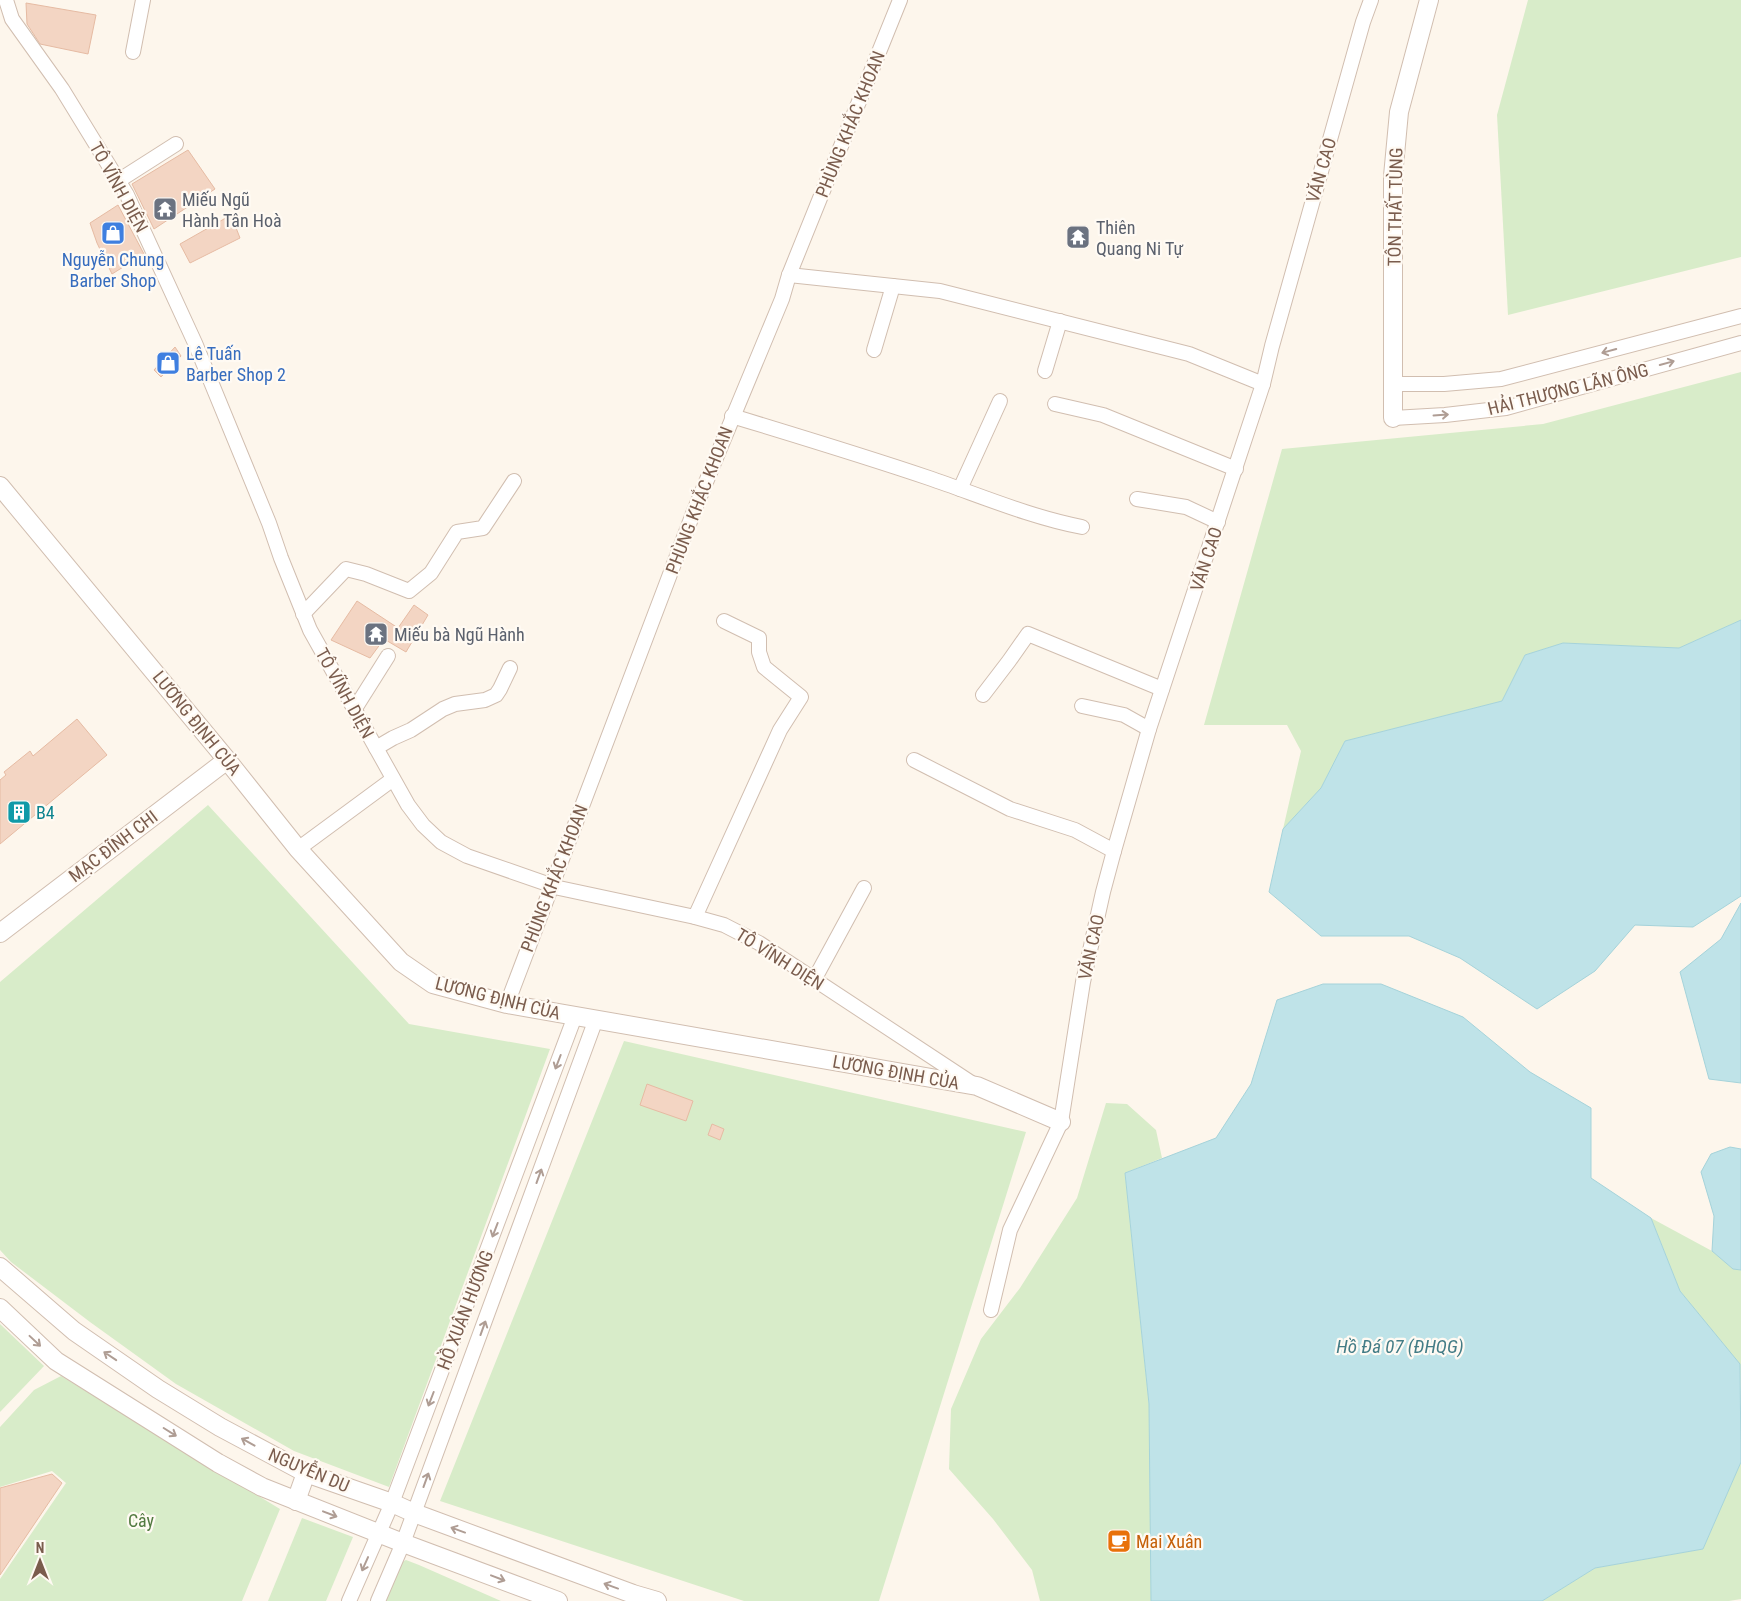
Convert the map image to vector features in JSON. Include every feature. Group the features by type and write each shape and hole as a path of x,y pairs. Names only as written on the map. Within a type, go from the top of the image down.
{"street":[{"name":"TÔ VĨNH DIỆN","path":"6,0 12,19 62,89 127,195 195,344 269,523 310,630 393,779 418,818 441,842 467,856 552,886 724,925 759,943 977,1086"},
{"path":"133,52 143,0"},
{"name":"PHÙNG KHẮC KHOAN","path":"506,1004 694,511 782,299 789,274 900,0"},
{"name":"VĂN CAO","path":"991,1310 1010,1230 1061,1122 1083,982 1114,851 1149,729 1263,384 1336,117 1371,0"},
{"name":"TÔN THẤT TÙNG","path":"1393,418 1393,176 1399,112 1429,0"},
{"path":"118,181 176,144"},
{"path":"789,274 940,291 1189,354 1263,384"},
{"path":"874,350 893,286"},
{"name":"HẢI THƯỢNG LÃN ÔNG","path":"1393,384 1444,384 1502,380 1741,316"},
{"path":"1045,371 1060,321"},
{"name":"HẢI THƯỢNG LÃN ÔNG","path":"1393,418 1445,415 1506,408 1741,343"},
{"path":"960,489 1000,401"},
{"path":"1055,404 1103,415 1236,469"},
{"path":"732,416 960,489 1010,507 1066,524 1082,526"},
{"path":"303,614 346,569 366,574 409,591 432,573 457,532 483,528 514,481"},
{"name":"LƯƠNG ĐỊNH CỦA","path":"0,486 227,760 298,849 401,962 433,984 506,1004 977,1086 1061,1122"},
{"path":"1137,499 1186,507 1218,522"},
{"path":"695,917 780,730 801,697 764,668 759,638 724,621"},
{"path":"983,695 1028,634 1162,689"},
{"path":"354,710 388,656"},
{"path":"376,748 411,730 443,709 455,704 491,698 500,689 510,668"},
{"path":"1082,706 1124,715 1149,729"},
{"name":"MẠC ĐĨNH CHI","path":"0,933 227,760"},
{"path":"914,760 1010,809 1075,830 1114,851"},
{"path":"298,849 393,779"},
{"path":"814,980 864,888"},
{"name":"HỒ XUÂN HƯƠNG","path":"349,1601 392,1503 576,1016"},
{"name":"HỒ XUÂN HƯƠNG","path":"378,1601 403,1543 596,1019"},
{"name":"NGUYỄN DU","path":"0,1267 74,1331 158,1389 220,1427 306,1473 392,1503 414,1513 633,1594 657,1601"},
{"name":"NGUYỄN DU","path":"0,1308 56,1361 218,1463 296,1501 558,1601"},
{"path":"296,1501 306,1473"}],"green space":[{"path":"1528,0 1741,0 1741,257 1508,315 1497,115"},
{"path":"1741,372 1741,620 1679,648 1563,643 1525,655 1502,701 1345,741 1321,788 1283,829 1301,751 1287,725 1204,725 1282,449 1543,424"},
{"path":"208,805 409,1024 550,1049 389,1487 294,1451 176,1384 11,1262 0,1250 0,982"},
{"path":"624,1041 1026,1132 879,1601 744,1601 440,1501"},
{"path":"1106,1103 1127,1104 1156,1130 1162,1158 1125,1173 1149,1404 1151,1601 1040,1601 1032,1570 993,1519 949,1469 951,1409 981,1339 1020,1288 1077,1198"},
{"path":"1651,1218 1712,1251 1733,1269 1741,1270 1741,1403 1740,1364 1680,1291"},
{"path":"0,1324 44,1366 0,1412"},
{"name":"Cây","path":"61,1376 280,1509 242,1601 0,1601 0,1579 66,1483 52,1471 0,1487 0,1427 34,1390"},
{"path":"1741,1462 1741,1599 1729,1601 1542,1601 1595,1568 1703,1549"},
{"path":"302,1518 353,1537 326,1601 268,1601"},
{"path":"406,1560 501,1601 377,1601 398,1564"}],"water":[{"path":"1741,620 1741,896 1693,927 1635,925 1595,971 1537,1009 1460,958 1409,936 1321,936 1269,892 1283,829 1321,788 1345,741 1502,701 1525,655 1563,643 1679,648"},
{"path":"1741,903 1741,1083 1709,1079 1680,972 1721,939"},
{"name":"Hồ Đá 07 (ĐHQG)","path":"1323,984 1381,984 1463,1017 1530,1072 1591,1108 1591,1178 1651,1218 1680,1291 1740,1364 1741,1462 1703,1549 1595,1568 1542,1601 1151,1601 1149,1404 1125,1173 1216,1138 1251,1084 1277,1000"},
{"path":"1730,1147 1741,1149 1741,1270 1733,1269 1712,1251 1714,1216 1701,1172 1711,1154"}],"building":[{"path":"26,3 96,15 88,54 40,44 27,24"},
{"name":"Miếu Ngũ Hành Tân Hoà","path":"188,150 215,189 154,229 132,184"},
{"name":"Nguyễn Chung Barber Shop","path":"118,205 144,254 112,274 90,223"},
{"path":"231,215 240,238 190,263 180,244"},
{"name":"Lê Tuấn Barber Shop 2","path":"175,347 181,356 161,377 154,370"},
{"name":"Miếu bà Ngũ Hành","path":"357,601 398,628 414,605 428,615 406,652 384,639 370,658 331,640"},
{"name":"B4","path":"77,719 107,755 0,844 0,780 6,775 4,772 30,751 33,756"},
{"path":"647,1084 693,1101 686,1121 640,1105"},
{"path":"712,1124 724,1129 720,1140 708,1135"},
{"path":"52,1474 62,1483 0,1575 0,1488"}],"place":[{"name":"Miếu Ngũ Hành Tân Hoà","path":"165,209"},
{"name":"Nguyễn Chung Barber Shop","path":"113,233"},
{"name":"Thiên Quang Ni Tự","path":"1078,237"},
{"name":"Lê Tuấn Barber Shop 2","path":"168,363"},
{"name":"Miếu bà Ngũ Hành","path":"376,634"},
{"name":"B4","path":"19,812"},
{"name":"Mai Xuân","path":"1119,1541"}]}
